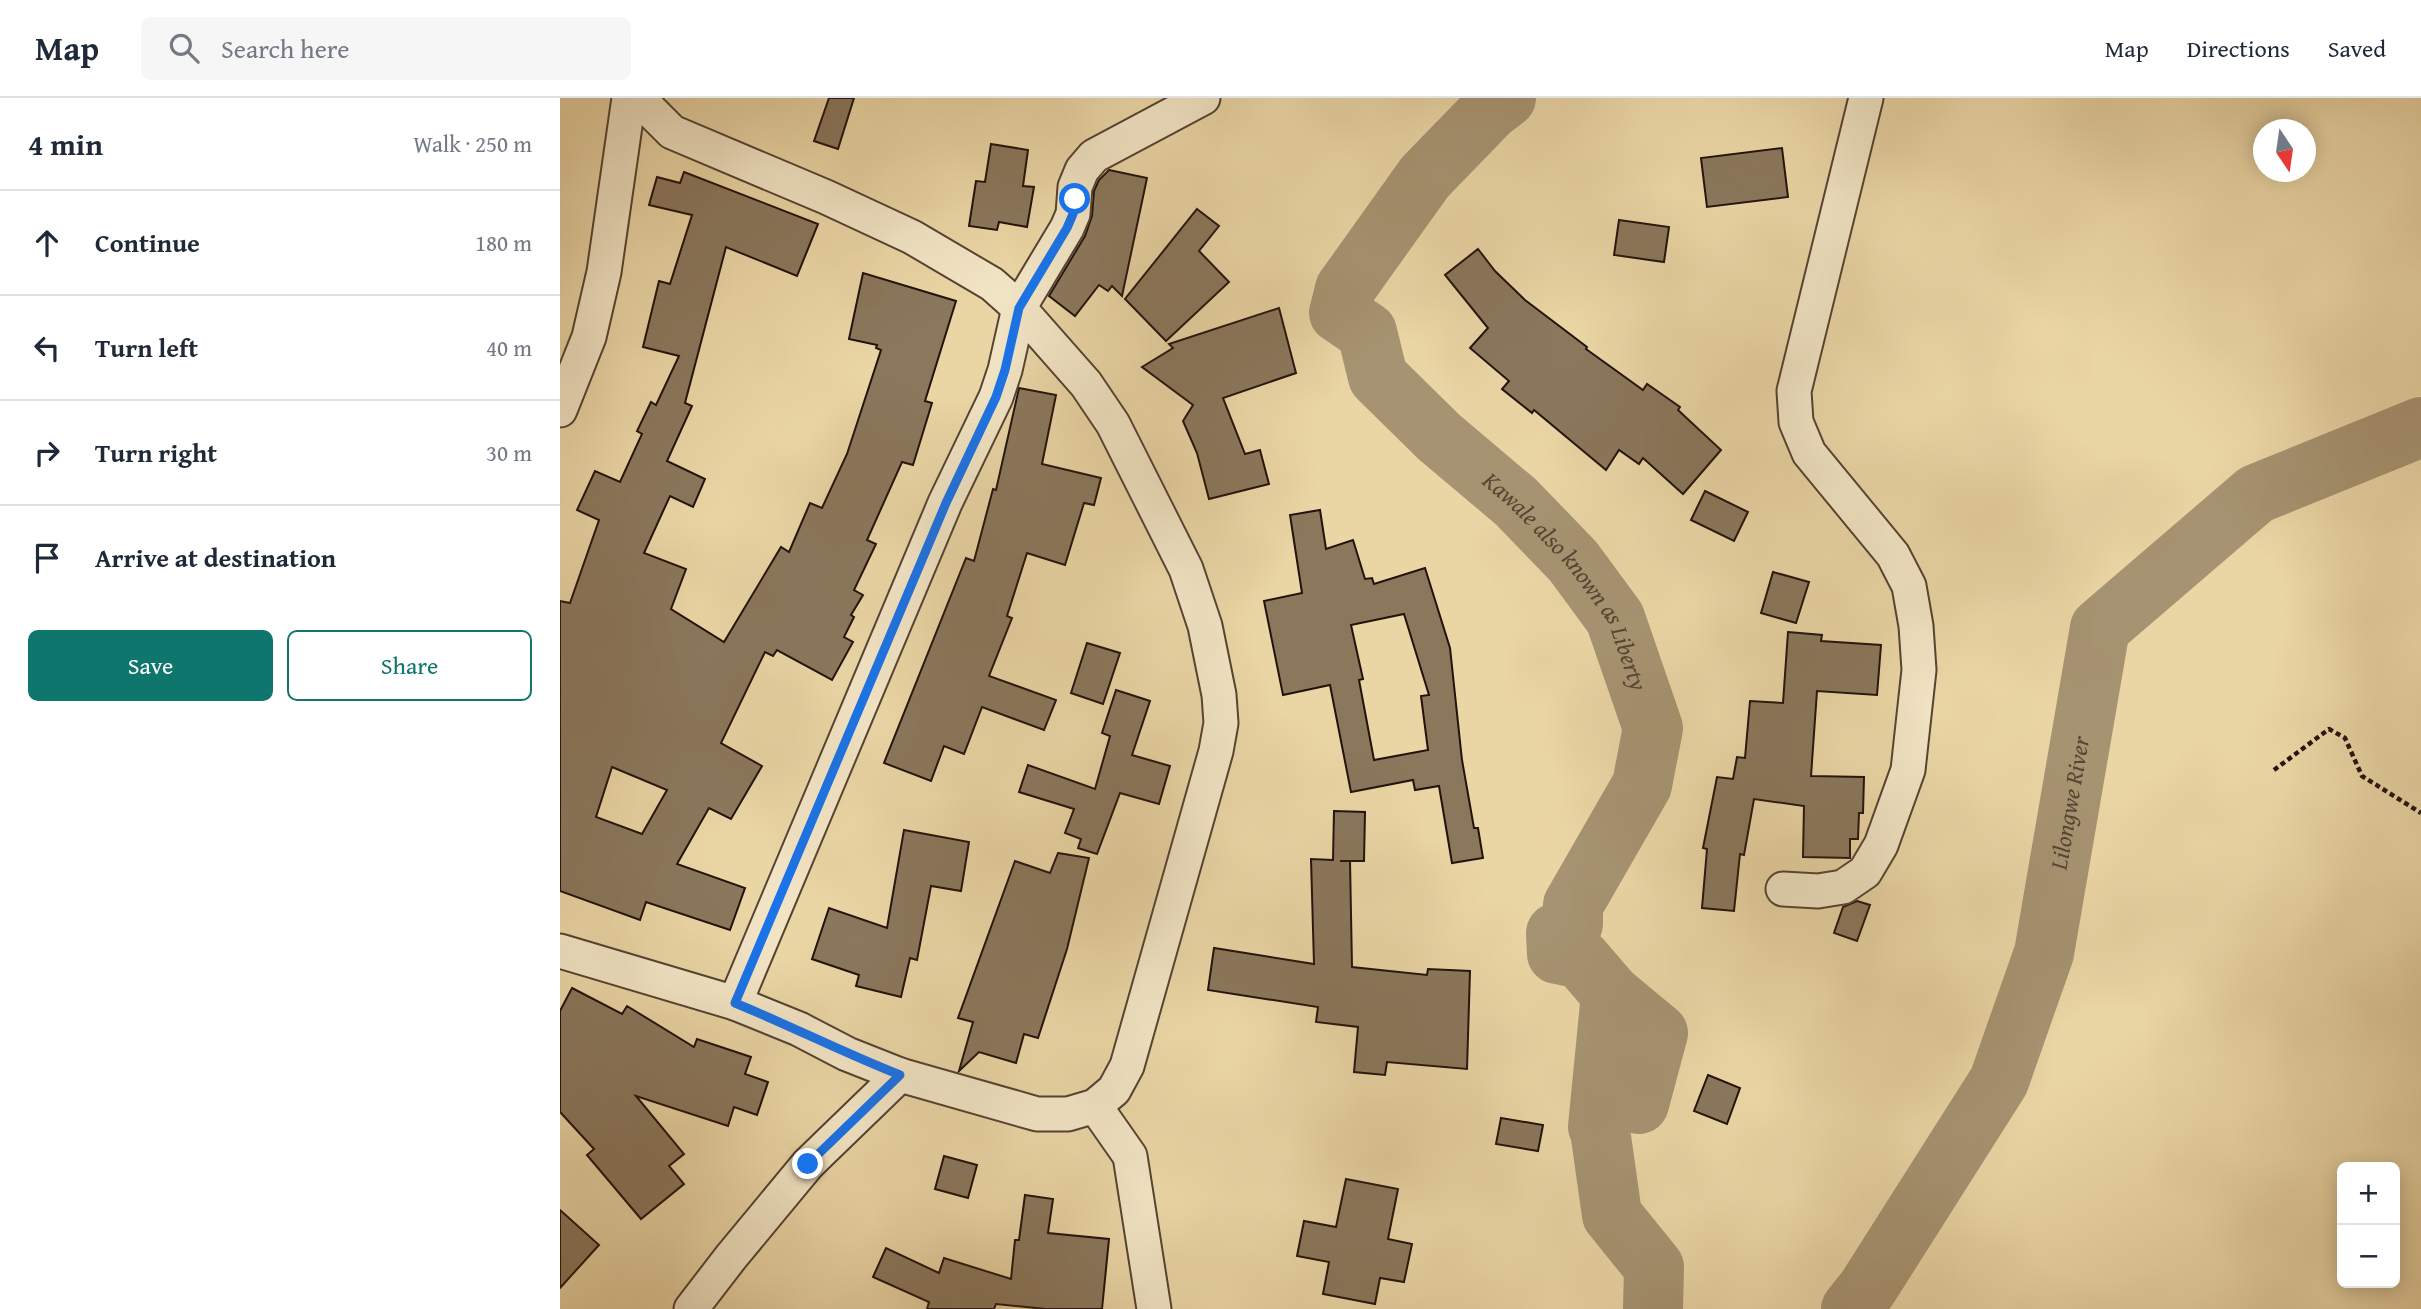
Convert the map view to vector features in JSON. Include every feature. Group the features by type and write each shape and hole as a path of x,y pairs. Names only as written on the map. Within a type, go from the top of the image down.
{"street":[{"path":"560,410 589,337 604,272 629,98"},
{"path":"560,951 735,1003 900,1075 1037,1114 1069,1114 1095,1106 1114,1090 1127,1066 1216,751 1221,723 1219,695 1205,626 1186,569 1113,424 1086,384 1019,308 992,284 912,237 826,197 671,132 648,108 644,98"},
{"path":"735,1003 946,503 996,397 1019,308 1073,214 1075,187 1082,170 1094,156 1203,98"},
{"path":"1783,889 1818,891 1843,887 1865,872 1881,845 1908,770 1919,670 1916,626 1909,586 1899,565 1809,453 1796,422 1794,391 1866,98"},
{"path":"691,1309 808,1164 900,1075"},
{"path":"1095,1106 1130,1156 1154,1309"}],"path":[{"path":"2274,770 2329,729 2345,738 2362,776 2421,813"}],"building":[{"path":"829,98 854,98 838,149 814,141"},
{"path":"991,144 1028,150 1023,186 1034,187 1027,227 999,222 997,230 969,226 976,181 985,182"},
{"path":"1782,148 1788,197 1707,207 1701,158"},
{"path":"1109,170 1147,178 1122,296 1112,286 1108,291 1099,285 1075,316 1049,296 1085,236 1092,216 1094,191 1099,180"},
{"path":"684,172 818,224 797,276 726,247 685,403 692,406 667,461 705,479 693,507 670,496 644,553 686,569 671,609 724,642 781,547 789,552 810,503 822,508 847,454 881,350 876,348 877,345 849,339 863,273 956,301 925,401 932,403 913,465 902,462 867,540 876,544 854,590 863,595 851,615 854,617 844,637 853,642 832,680 777,650 773,656 765,652 721,743 762,766 731,819 709,808 677,864 745,888 730,930 646,902 640,920 560,891 560,601 570,603 599,520 577,510 595,471 620,482 642,434 637,431 651,402 656,405 679,356 643,347 659,281 670,284 692,215 649,205 657,177 680,183","holes":["612,767 667,790 642,834 596,817"]},
{"path":"1197,209 1219,226 1199,251 1229,282 1166,341 1125,299"},
{"path":"1619,220 1669,227 1664,262 1614,255"},
{"path":"1478,249 1495,271 1525,300 1643,390 1647,384 1680,407 1678,410 1721,450 1683,494 1643,458 1639,464 1619,450 1606,470 1534,410 1532,413 1502,389 1509,381 1470,348 1488,328 1445,275"},
{"path":"1279,308 1296,373 1223,398 1245,454 1260,450 1269,484 1209,499 1197,453 1183,421 1193,405 1142,367 1173,348 1169,344"},
{"path":"1019,388 1056,395 1042,464 1101,478 1094,505 1084,503 1065,565 1027,553 1007,616 1012,618 989,676 1056,700 1044,730 982,707 964,754 944,746 931,781 884,763 966,558 974,561 993,489 996,490"},
{"path":"1705,491 1748,512 1734,541 1691,520"},
{"path":"1320,510 1326,549 1353,540 1365,579 1372,578 1374,584 1425,568 1450,648 1462,760 1474,828 1478,828 1483,858 1452,863 1439,786 1415,790 1413,780 1351,792 1330,685 1283,695 1264,601 1302,593 1290,515","holes":["1404,614 1429,695 1421,696 1428,750 1374,760 1359,680 1363,679 1351,625"]},
{"path":"1773,572 1809,582 1796,623 1761,613"},
{"path":"1788,632 1822,635 1821,641 1881,645 1877,695 1817,691 1811,776 1864,777 1863,813 1859,813 1858,839 1850,839 1850,858 1803,857 1804,806 1754,799 1744,855 1740,854 1734,911 1702,908 1707,849 1703,848 1717,777 1733,779 1737,757 1745,758 1750,701 1783,703"},
{"path":"1087,643 1120,653 1103,704 1071,693"},
{"path":"1116,690 1150,701 1132,755 1170,766 1159,804 1120,793 1097,854 1078,848 1081,839 1065,833 1074,809 1019,792 1028,765 1095,789 1110,736 1102,733"},
{"path":"1334,811 1365,812 1364,861 1350,861 1352,967 1427,975 1428,969 1470,971 1467,1069 1387,1062 1385,1075 1354,1072 1358,1027 1316,1022 1318,1007 1208,990 1214,948 1314,964 1311,859 1333,860"},
{"path":"904,830 969,842 961,891 931,886 917,960 910,958 901,997 856,986 859,975 812,959 829,908 887,928"},
{"path":"1058,853 1089,858 1067,949 1038,1038 1024,1034 1016,1063 979,1052 959,1071 973,1022 958,1018 1015,861 1050,873"},
{"path":"1857,901 1870,905 1857,941 1834,933 1843,907"},
{"path":"572,988 622,1014 627,1006 694,1047 697,1039 751,1057 745,1074 768,1082 757,1115 734,1107 728,1126 636,1096 684,1154 669,1166 684,1184 641,1219 587,1155 594,1149 560,1112 560,1011"},
{"path":"1708,1075 1740,1088 1727,1124 1694,1111"},
{"path":"1501,1118 1543,1125 1538,1151 1496,1144"},
{"path":"944,1156 977,1165 968,1198 935,1189"},
{"path":"1346,1179 1398,1189 1388,1239 1412,1244 1404,1282 1380,1278 1375,1304 1323,1294 1329,1262 1297,1256 1304,1221 1336,1227"},
{"path":"1025,1195 1053,1199 1048,1233 1109,1239 1102,1309 1046,1309 996,1304 994,1309 927,1309 929,1302 873,1277 886,1248 939,1273 944,1258 1011,1279 1015,1240 1019,1240"},
{"path":"560,1210 599,1245 560,1288"}],"waterway":[{"name":"Kawale also known as Liberty","path":"1506,98 1489,111 1425,177 1345,289 1339,313 1367,332 1378,377 1439,437 1516,502 1573,561 1615,618 1653,728 1642,785 1573,905 1573,924 1556,933 1557,954 1581,959 1611,994 1658,1033 1639,1104"},
{"name":"Lilongwe River","path":"1851,1309 1867,1289 1999,1081 2044,953 2100,628 2256,494 2421,427"},
{"path":"1598,1127 1611,994"},
{"name":"Kawale also known as Liberty","path":"1599,1123 1612,1215 1654,1267 1653,1309"}],"route":[{"path":"808,1164 900,1075 735,1003 946,503 996,397 1019,308 1067,228 1075,199"}]}
